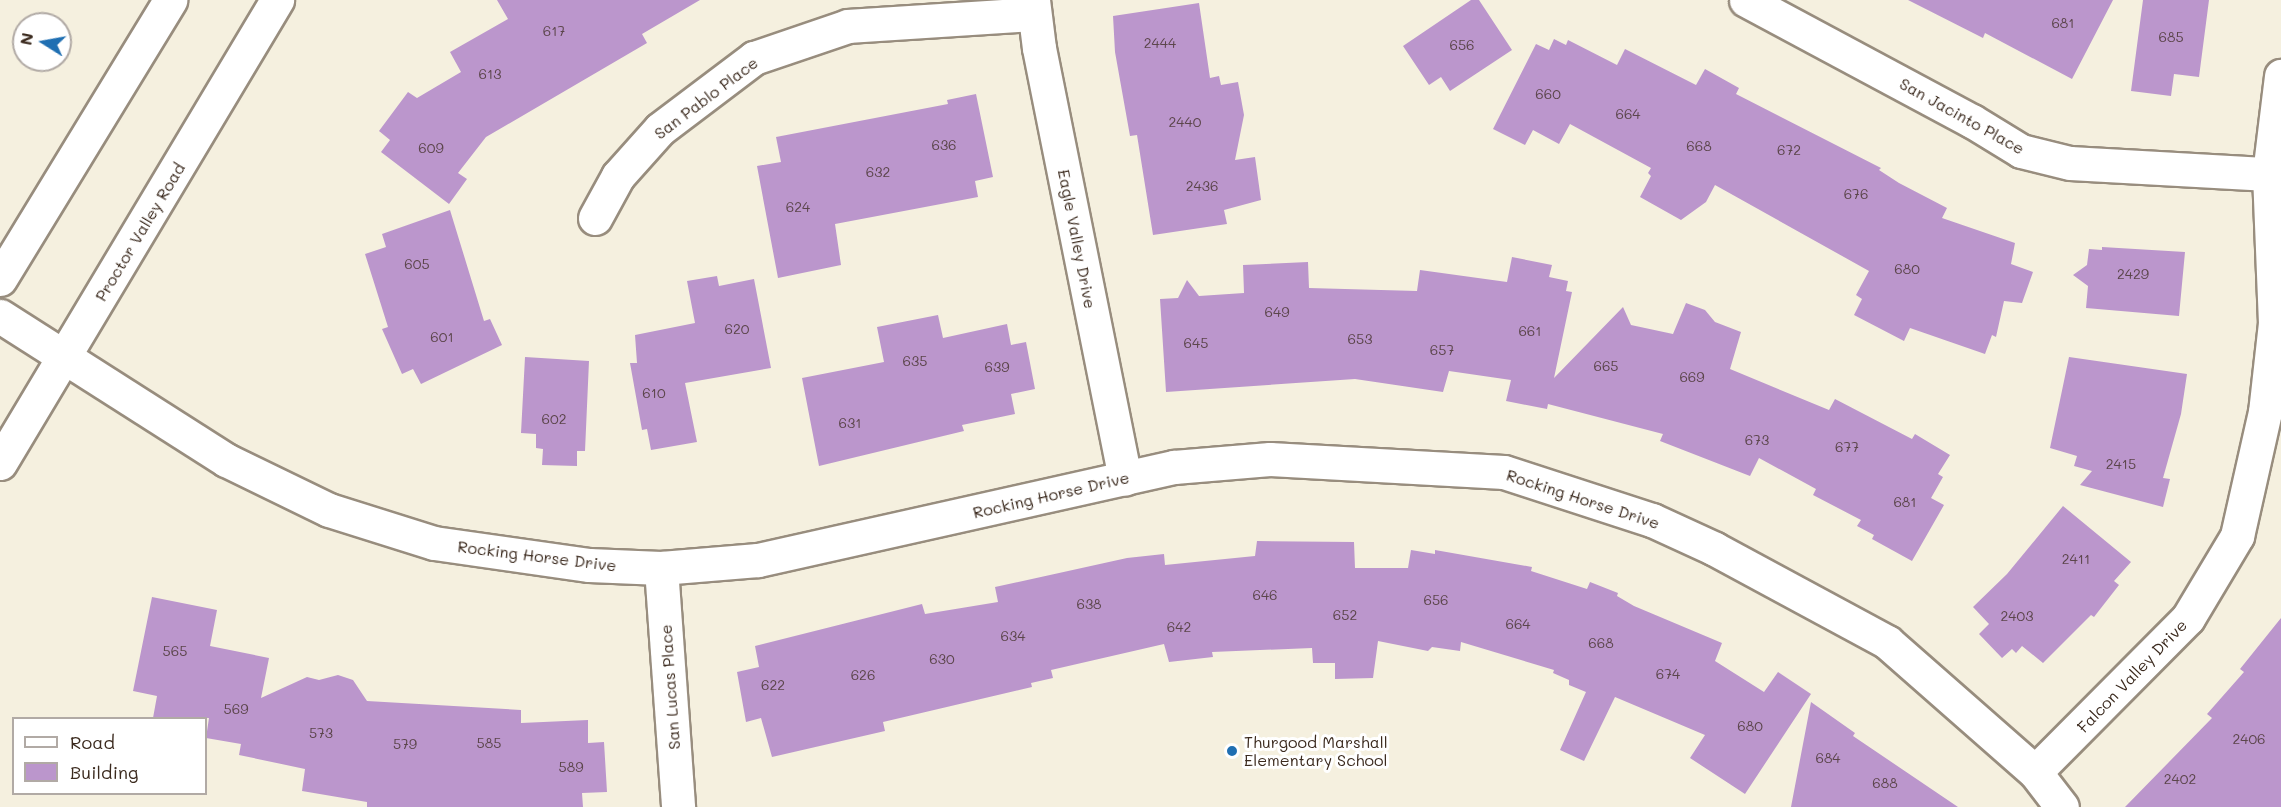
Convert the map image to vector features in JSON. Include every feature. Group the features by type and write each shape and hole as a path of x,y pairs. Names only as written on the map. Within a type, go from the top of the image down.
{"street":[{"path":"0,279 170,0"},
{"name":"Proctor Valley Road","path":"0,464 277,0"},
{"name":"San Jacinto Place","path":"1746,0 1972,121 2021,152 2070,163 2269,174"},
{"name":"San Pablo Place","path":"595,218 618,176 660,129 754,58 848,26 1033,7"},
{"name":"Eagle Valley Drive","path":"1033,7 1125,478"},
{"name":"Falcon Valley Drive","path":"2035,772 2188,618 2237,536 2265,412 2275,324 2269,174 2281,76"},
{"name":"Rocking Horse Drive","path":"0,315 64,359 226,460 329,510 434,543 589,565 661,568 758,560 1174,467 1270,459 1326,460 1504,472 1652,519 1708,546 1887,642 2035,772 2062,807"},
{"name":"San Lucas Place","path":"661,568 678,807"}],"building":[{"path":"497,0 700,0 642,34 647,43 486,137 458,173 467,179 449,204 381,152 390,140 379,131 408,92 417,98 461,72 450,52 508,19"},
{"path":"1471,0 1479,0 1512,50 1450,91 1441,77 1429,85 1403,46"},
{"path":"1908,0 2113,0 2072,79 1985,33 1983,38"},
{"path":"2143,0 2209,0 2199,77 2174,74 2171,96 2131,91"},
{"path":"1199,3 1210,78 1219,76 1221,85 1238,82 1244,115 1235,160 1255,157 1261,200 1224,210 1227,224 1153,235 1137,135 1130,136 1115,52 1113,16"},
{"path":"1554,39 1566,45 1568,40 1617,65 1625,49 1696,85 1705,69 1739,88 1736,94 1881,168 1879,170 1899,183 1947,208 1942,218 2015,243 2011,264 2033,272 2022,303 2004,301 1996,337 1992,335 1985,354 1910,328 1904,341 1854,315 1862,299 1856,295 1869,271 1715,185 1706,202 1681,220 1640,197 1651,176 1648,173 1651,168 1570,124 1559,144 1533,130 1525,145 1493,129 1536,44 1549,50"},
{"path":"976,94 993,177 975,181 978,197 835,224 841,265 778,278 757,166 781,162 776,137 948,104 947,100"},
{"path":"450,210 484,321 490,319 502,345 421,384 413,369 402,374 382,329 388,327 365,254 386,247 382,234"},
{"path":"2102,247 2185,252 2179,316 2086,308 2088,286 2073,275 2087,265 2089,249 2102,250"},
{"path":"1512,257 1552,265 1549,277 1568,281 1566,291 1572,292 1554,378 1623,307 1631,325 1673,334 1686,303 1705,310 1715,322 1741,332 1730,369 1829,410 1835,399 1912,439 1915,434 1950,455 1938,474 1943,477 1931,498 1944,505 1912,561 1872,539 1874,535 1857,526 1861,520 1813,495 1816,489 1759,458 1750,476 1660,441 1663,434 1548,404 1547,409 1506,401 1511,380 1449,371 1443,392 1355,379 1166,392 1160,299 1178,298 1187,280 1199,296 1244,293 1243,265 1308,262 1309,288 1417,291 1420,270 1507,282"},
{"path":"717,276 719,286 754,279 771,368 685,383 697,442 651,450 647,429 642,430 630,363 637,363 635,335 695,323 687,281"},
{"path":"938,315 943,338 1007,324 1011,345 1026,342 1035,389 1011,394 1015,414 962,425 964,431 819,466 802,378 884,362 877,327"},
{"path":"525,357 589,361 585,451 577,451 577,466 542,465 543,449 536,448 536,434 521,433"},
{"path":"2069,357 2187,374 2181,414 2163,478 2170,479 2163,507 2080,485 2092,471 2074,466 2077,456 2050,448"},
{"path":"2063,506 2131,562 2114,581 2119,585 2094,617 2091,615 2043,663 2022,646 2016,653 2012,649 2002,658 1979,634 1989,624 1973,607 2007,574"},
{"path":"1257,541 1354,542 1355,568 1408,568 1411,550 1435,554 1435,550 1532,567 1531,571 1587,589 1590,582 1618,593 1617,596 1634,606 1722,643 1715,661 1764,692 1778,672 1811,694 1745,794 1690,758 1705,735 1615,697 1584,761 1560,750 1586,692 1569,685 1569,680 1553,673 1554,670 1461,642 1460,651 1432,647 1428,651 1378,641 1373,678 1335,679 1335,663 1313,663 1312,648 1212,652 1213,657 1169,662 1164,644 1051,670 1053,678 1031,683 1032,687 883,722 885,731 772,757 761,718 746,722 737,672 759,667 755,646 922,604 925,614 998,602 995,587 1127,558 1164,554 1165,565 1255,556"},
{"path":"152,597 217,610 210,646 269,658 261,698 307,677 319,680 338,675 353,680 367,701 521,710 521,723 588,720 588,743 604,742 607,792 582,793 583,807 367,807 367,802 302,791 305,769 239,755 241,744 207,738 209,718 207,717 153,717 157,696 133,691"},
{"path":"2281,618 2281,807 2125,807 2212,718 2207,714 2244,672 2240,669"},
{"path":"1811,702 1855,733 1853,736 1958,807 1791,807"}],"place":[{"name":"Thurgood Marshall Elementary School","path":"1232,751"}]}
